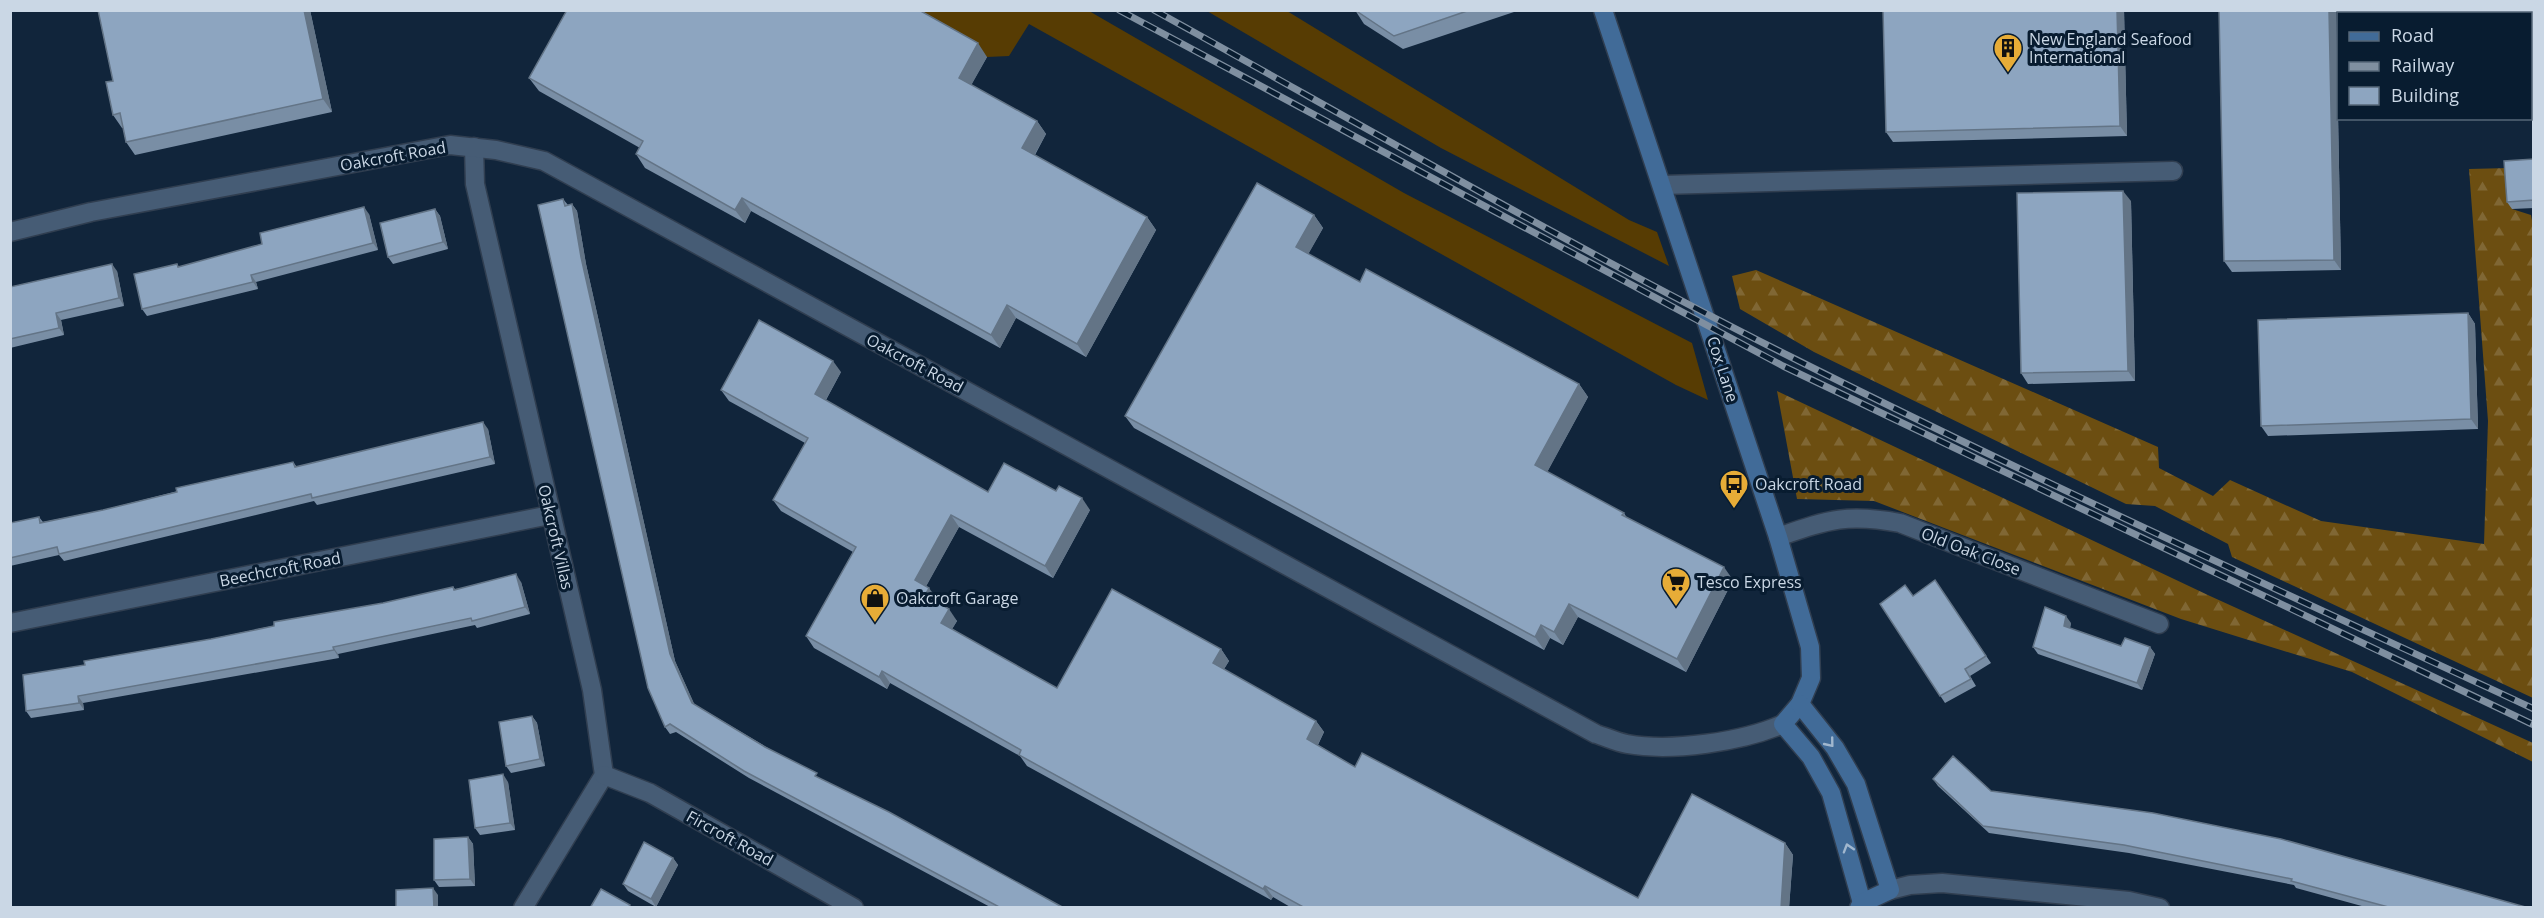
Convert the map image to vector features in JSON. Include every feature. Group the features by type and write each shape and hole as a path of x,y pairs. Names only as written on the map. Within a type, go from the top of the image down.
{"street":[{"name":"Cox Lane","path":"1603,10 1778,537 1810,647 1811,678 1800,704 1783,724"},
{"name":"Oakcroft Road","path":"10,232 91,212 450,145 474,147 544,161 1596,734 1626,744 1658,747 1732,738 1767,731 1783,724"},
{"name":"Oakcroft Villas","path":"474,147 475,184 592,690 604,776"},
{"path":"1662,185 2173,171"},
{"name":"Beechcroft Road","path":"10,623 550,515"},
{"name":"Old Oak Close","path":"1778,537 1832,519 1866,517 1900,523 2159,624"},
{"path":"1800,704 1835,748 1856,784 1890,890"},
{"path":"1783,724 1811,757 1825,780 1841,825 1861,905 1890,890 1910,885 1942,883 2129,901 2160,908"},
{"path":"523,908 604,776"},
{"name":"Fircroft Road","path":"604,776 650,793 854,908"}],"shaded area":[{"path":"904,11 1089,11 1404,193 1692,343 1708,400 1676,385 1029,24 1009,56 987,57"},
{"path":"1207,11 1287,11 1629,220 1657,232 1669,266 1441,148"}],"green space":[{"path":"2509,168 2512,209 2531,215 2533,226 2533,698 2232,557 2228,544 2155,506 2126,504 1814,352 1740,309 1732,276 1756,270 2158,447 2159,468 2213,496 2230,480 2321,521 2484,544 2488,421 2469,169"},
{"path":"1777,391 2210,596 2533,743 2533,762 2352,672 2181,619 1874,501 1797,499"}],"building":[{"path":"98,10 304,10 323,99 126,142 120,113 113,115 106,82 113,81"},
{"path":"567,10 919,10 978,43 959,78 1037,121 1022,148 1147,217 1077,344 1007,305 991,335 742,198 735,210 636,154 643,141 529,78"},
{"path":"1355,10 1470,10 1394,36"},
{"name":"New England Seafood International","path":"1883,10 2117,10 2120,126 1886,132"},
{"path":"2219,10 2329,10 2334,260 2224,261"},
{"path":"2534,159 2534,200 2507,202 2504,161"},
{"path":"1257,183 1314,215 1296,247 1360,282 1366,269 1579,384 1535,465 1624,513 1622,515 1724,567 1677,659 1569,604 1554,632 1541,625 1535,637 1125,416"},
{"path":"2123,191 2128,371 2021,373 2017,193"},
{"path":"563,199 565,206 572,204 581,257 670,654 692,703 765,747 817,773 815,776 889,812 1064,908 1001,908 744,771 670,724 665,727 648,688 538,205"},
{"path":"364,207 373,243 251,275 253,282 142,309 134,274 177,264 178,267 262,244 260,233"},
{"path":"435,209 443,242 388,257 380,223"},
{"path":"112,264 119,298 56,313 59,328 10,339 10,287"},
{"path":"2468,313 2471,419 2261,426 2258,320"},
{"path":"759,320 833,361 815,394 988,492 1004,463 1056,491 1059,486 1082,498 1045,566 951,515 915,580 929,588 925,595 949,609 941,623 1057,688 1112,589 1221,649 1213,663 1316,721 1307,739 1355,767 1362,753 1638,898 1692,794 1785,843 1781,908 1305,908 1265,886 1263,889 1019,755 1021,750 882,671 879,677 806,636 856,547 773,500 808,438 721,390"},
{"path":"483,422 490,457 312,498 311,494 59,554 57,547 10,558 10,523 39,517 40,523 103,510 177,492 176,488 293,462 295,467"},
{"path":"516,574 525,607 472,621 471,618 333,647 334,650 78,696 79,703 26,711 23,675 85,665 84,661 274,626 274,622 383,603 453,587 454,590"},
{"path":"1935,580 1986,656 1965,669 1971,679 1940,696 1880,604 1905,585 1913,596"},
{"path":"2045,607 2066,616 2064,626 2121,646 2125,638 2150,647 2137,683 2033,647"},
{"path":"532,716 540,759 506,766 499,722"},
{"path":"1953,756 1991,791 2153,813 2281,839 2529,908 2392,908 2291,881 2292,879 2124,845 1983,826 1933,779"},
{"path":"503,774 510,823 475,828 469,780"},
{"path":"468,837 470,879 434,880 434,839"},
{"path":"644,842 673,858 651,899 623,884"},
{"path":"433,888 434,908 396,908 396,890"},
{"path":"601,889 630,905 628,908 590,908"}],"railway":[{"path":"1119,10 1783,366 2534,725"},
{"path":"1154,10 1549,230 1789,356 2067,491 2534,709"}],"place":[{"name":"New England Seafood International","path":"2008,74"},
{"name":"Oakcroft Road","path":"1734,510"},
{"name":"Tesco Express","path":"1676,608"},
{"name":"Oakcroft Garage","path":"875,624"}]}
